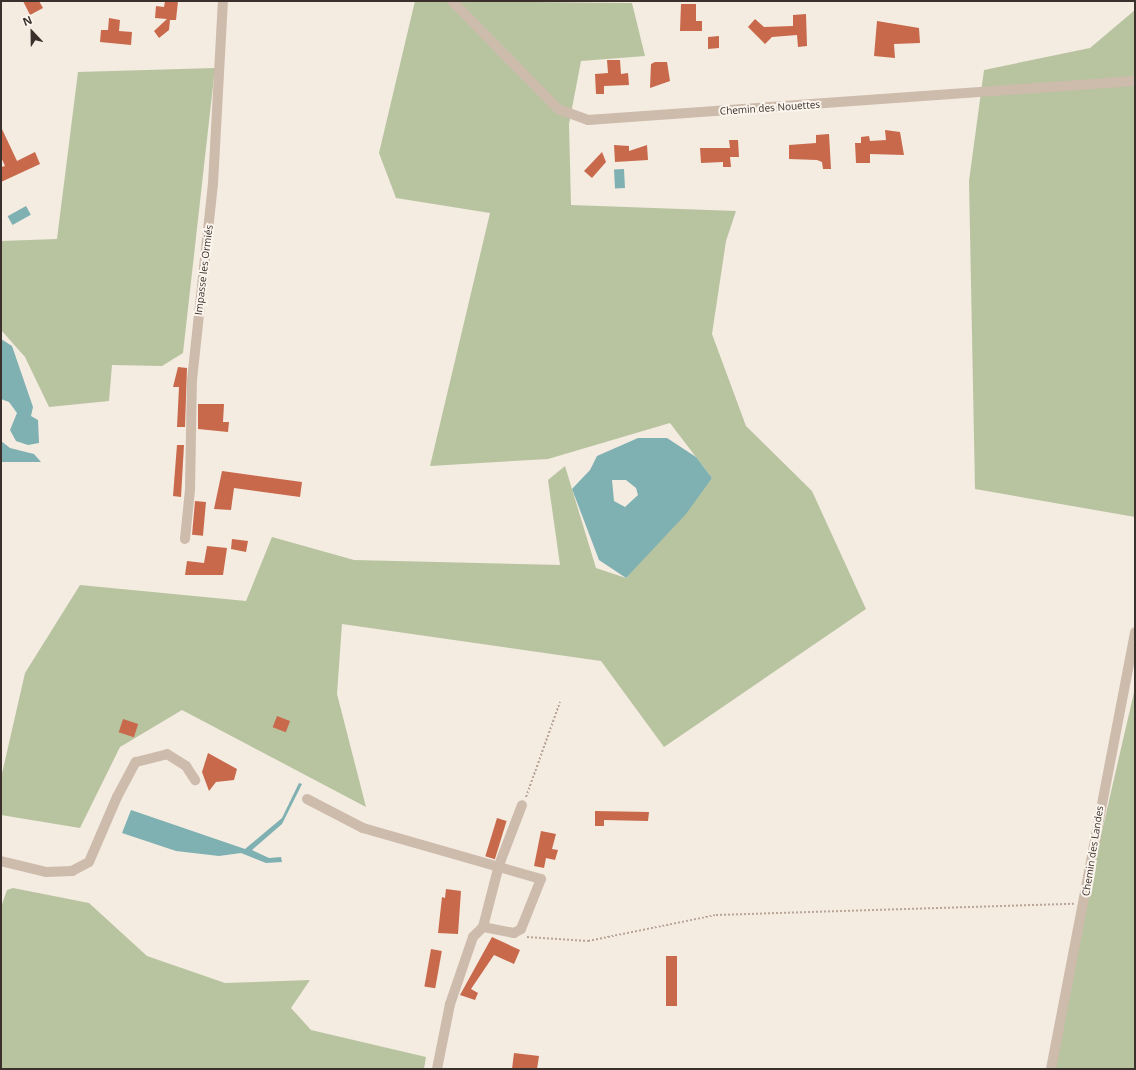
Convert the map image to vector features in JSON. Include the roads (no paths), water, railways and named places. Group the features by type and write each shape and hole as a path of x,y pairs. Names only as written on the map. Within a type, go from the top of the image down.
{"street":[{"name":"Impasse les Ormiés","path":"185,539 190,490 192,380 213,184 223,1"},
{"name":"Chemin des Nouettes","path":"452,1 558,110 588,120 1135,81"},
{"name":"Chemin des Landes","path":"1051,1069 1084,903 1104,779 1135,632"},
{"path":"1,861 46,872 72,871 89,862 117,797 136,762 167,754 186,766 195,780"},
{"path":"307,799 363,828 499,865 540,879 526,922 514,933 483,927"},
{"path":"437,1069 464,962 473,937 483,927 499,865 522,805"}],"water":[{"path":"624,169 625,188 615,188 614,170"},
{"path":"26,206 31,215 12,225 8,216"},
{"path":"1,339 12,346 33,407 31,416 38,420 39,443 28,445 16,441 10,430 17,413 9,402 1,399"},
{"path":"638,438 667,438 696,457 712,478 686,514 626,578 599,560 572,489 590,470 597,456","holes":["612,480 626,480 636,488 638,495 625,507 614,501"]},
{"path":"1,441 10,448 34,454 41,462 1,462"},
{"path":"299,783 302,784 282,824 252,850 269,858 281,857 282,862 266,863 241,853 219,856 176,851 122,833 131,810 245,849 282,818"}]}
